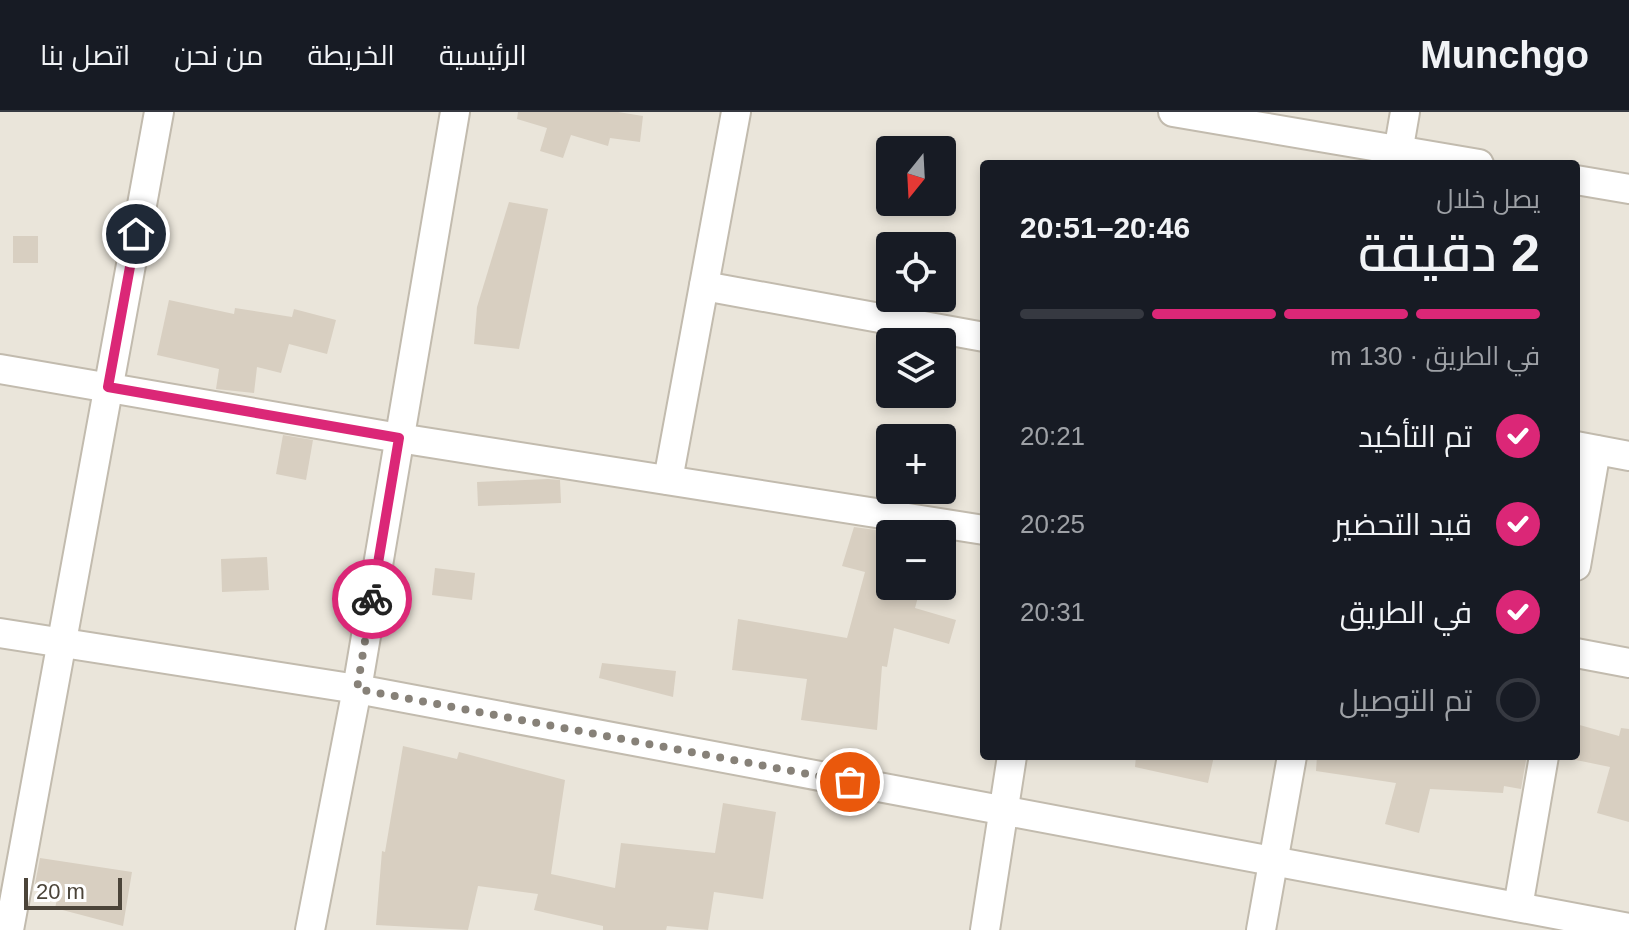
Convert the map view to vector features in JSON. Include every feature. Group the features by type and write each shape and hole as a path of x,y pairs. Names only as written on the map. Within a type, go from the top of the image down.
{"street":[{"path":"9,930 7,899 61,642 159,112"},
{"path":"310,930 357,689 455,112"},
{"path":"668,480 736,112"},
{"path":"1173,112 1397,157 1432,160"},
{"path":"1397,157 1405,112"},
{"path":"1580,181 1629,189"},
{"path":"704,286 980,336"},
{"path":"0,369 399,438 980,529"},
{"path":"1580,519 1586,448 1629,456"},
{"path":"0,633 357,689 1629,928"},
{"path":"1580,654 1629,663"},
{"path":"985,930 1011,760"},
{"path":"1261,930 1291,760"},
{"path":"1518,907 1543,760"}],"shaded area":[{"path":"0,112 1629,112 1629,930 0,930"}],"building":[{"path":"518,112 618,112 643,116 640,142 610,138 608,146 571,135 563,158 540,151 547,128 517,119"},
{"path":"509,202 548,209 519,349 474,344 477,307"},
{"path":"13,236 38,236 38,263 13,263"},
{"path":"169,300 234,314 235,308 292,317 294,309 336,320 327,354 289,344 281,373 257,367 254,393 216,389 219,369 157,355"},
{"path":"283,435 313,440 306,480 276,474"},
{"path":"560,480 561,503 478,506 477,482"},
{"path":"854,527 876,530 876,600 917,600 915,608 956,620 949,644 894,628 887,667 882,666 877,730 801,720 807,679 732,670 738,619 847,638 865,572 842,566"},
{"path":"267,557 269,590 222,592 221,559"},
{"path":"435,568 475,573 472,600 432,595"},
{"path":"602,663 676,671 673,697 599,678"},
{"path":"1580,725 1619,736 1621,728 1629,729 1629,822 1597,813 1610,767 1576,760 1580,760"},
{"path":"403,746 457,759 459,752 565,780 551,874 615,888 621,843 715,853 723,803 776,812 763,899 714,892 708,930 667,926 666,930 603,930 603,926 534,910 538,894 478,886 468,930 376,925 382,851 385,852"},
{"path":"1136,760 1213,760 1208,783 1135,767"},
{"path":"1317,760 1526,760 1521,789 1504,786 1503,793 1430,789 1419,833 1385,824 1396,783 1316,771"},
{"path":"40,858 132,872 123,926 55,908 60,887 35,884"}],"way so far":[{"path":"372,599 357,689 850,782"}],"route":[{"path":"136,234 108,387 399,438 372,599"}]}
